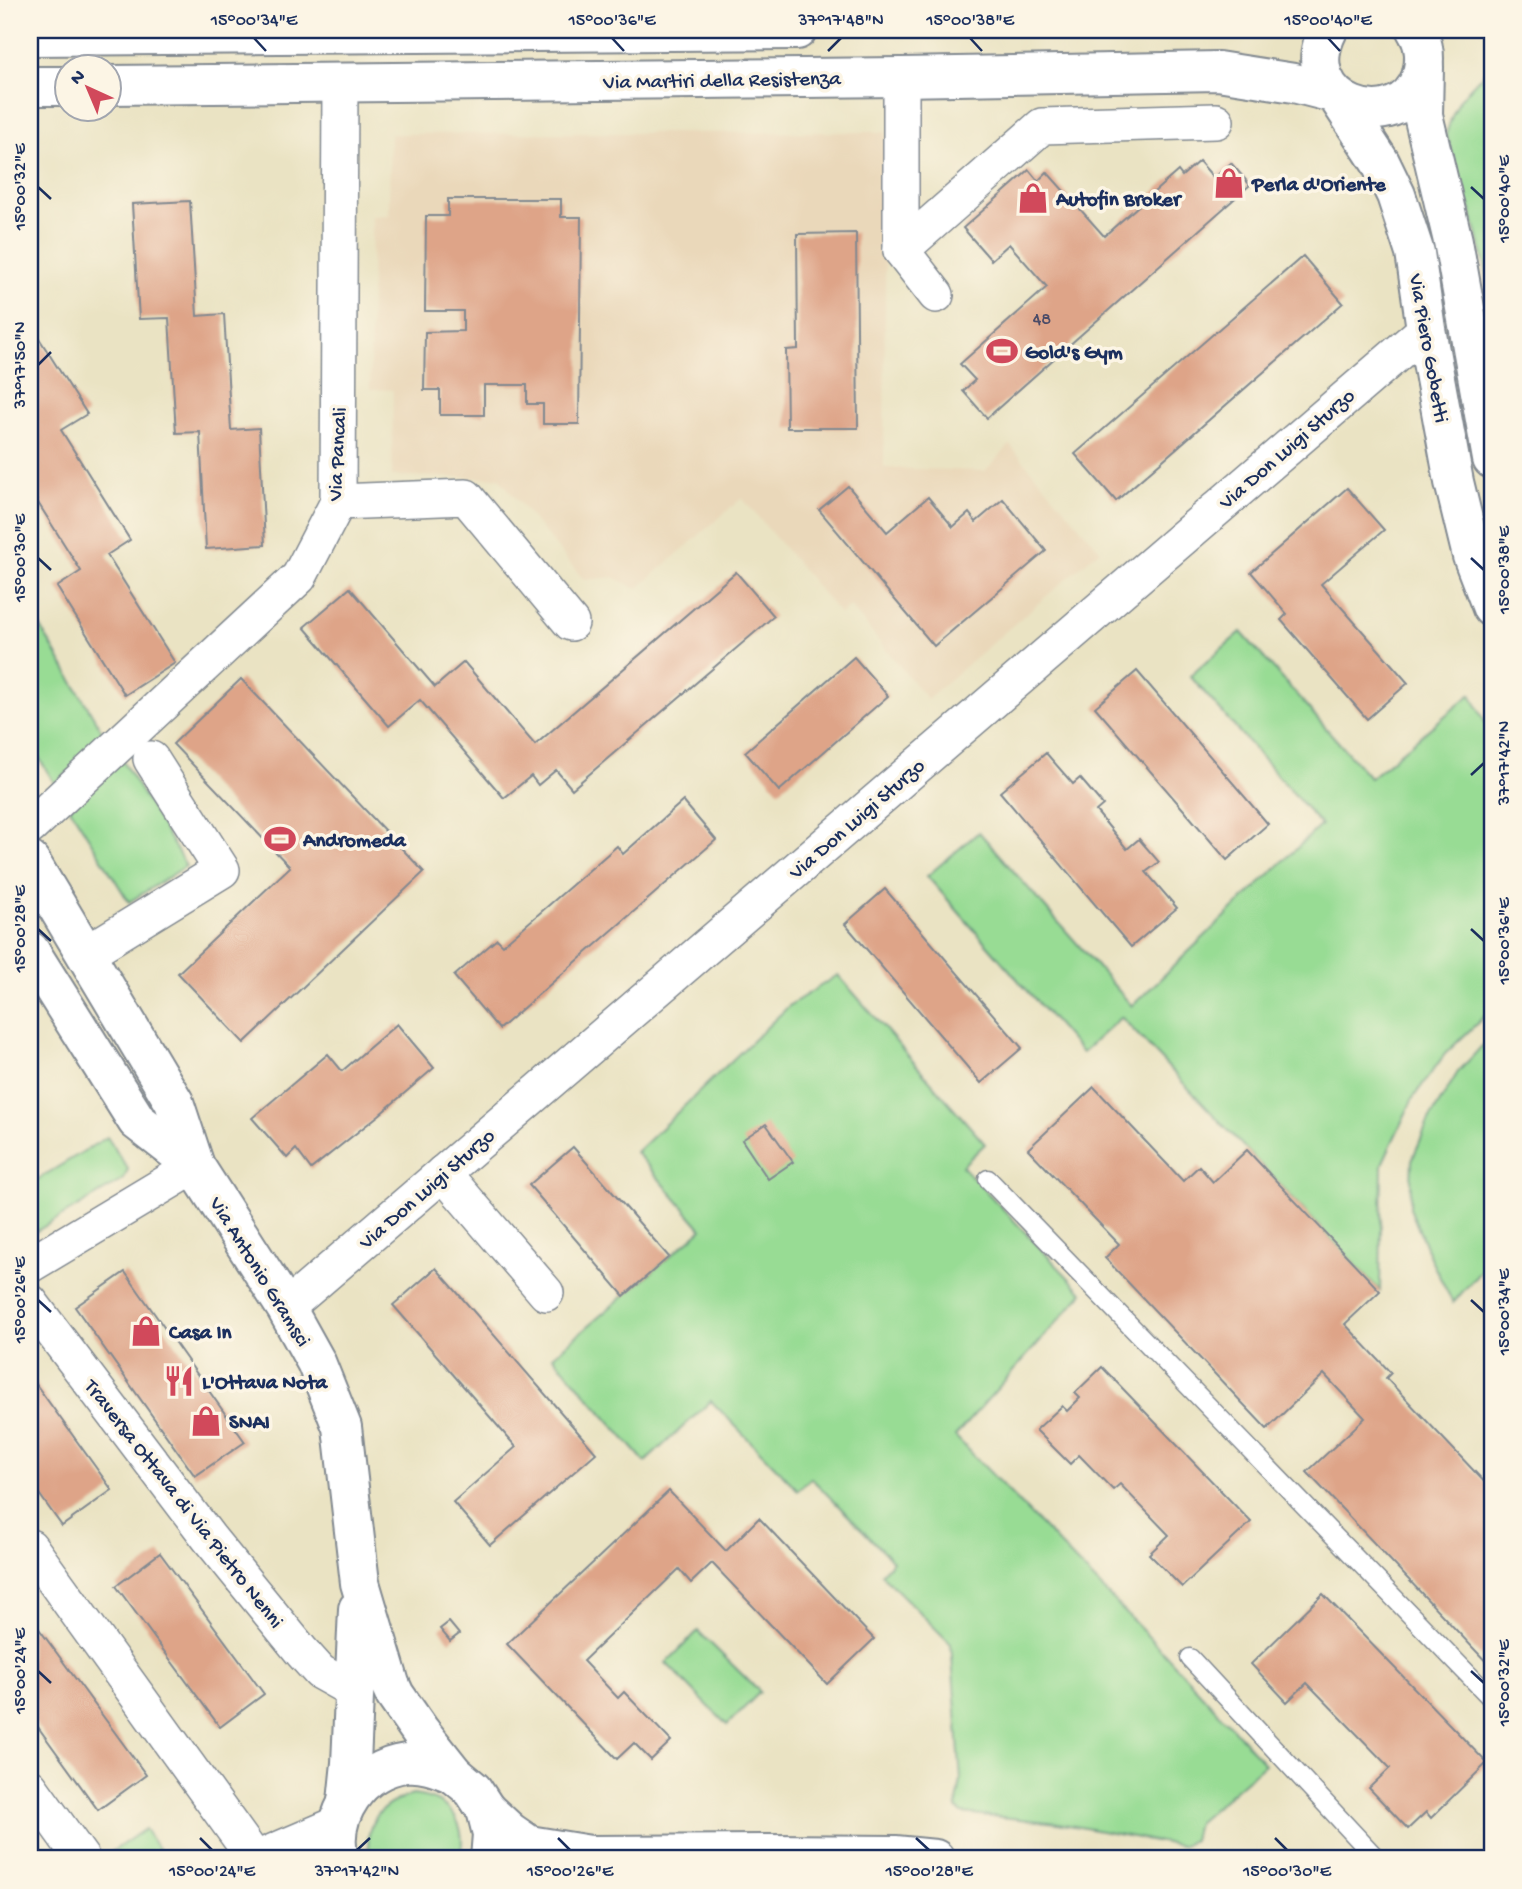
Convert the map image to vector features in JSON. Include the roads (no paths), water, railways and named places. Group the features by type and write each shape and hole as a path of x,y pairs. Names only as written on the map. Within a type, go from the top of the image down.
{"main road":[{"path":"30,36 131,33 797,30"},
{"name":"Via Piero Gobetti","path":"1328,30 1320,56 1325,82 1380,162 1396,195 1415,253 1456,493 1472,556 1492,608"},
{"name":"Via Piero Gobetti","path":"1416,30 1424,52 1423,116 1452,241 1492,459"},
{"name":"Via Martiri della Resistenza","path":"122,85 1218,72 1284,81 1336,96 1353,106 1368,110 1397,104 1410,95 1419,82 1424,67"},
{"path":"30,86 52,86"},
{"name":"Via Antonio Gramsci","path":"30,861 174,1102 195,1166 286,1308 316,1362 342,1427 360,1583"},
{"name":"Via Antonio Gramsci","path":"30,951 136,1121 195,1166"},
{"path":"338,1838 351,1763 360,1583"},
{"path":"360,1583 395,1695 454,1774 473,1790 486,1810 529,1845 590,1855 895,1855 935,1859"},
{"path":"338,1838 362,1783 383,1770 407,1763 431,1765 454,1774"},
{"path":"486,1810 492,1834 490,1859"}],"street":[{"path":"901,77 901,250 936,295"},
{"name":"Via Pancali","path":"30,827 299,577 338,502 340,82"},
{"path":"901,250 1042,126 1216,121"},
{"name":"Via Don Luigi Sturzo","path":"286,1308 1426,329"},
{"path":"338,502 466,497 570,624"},
{"path":"85,954 222,870 150,760"},
{"path":"30,1265 195,1166"},
{"path":"443,1173 546,1293"},
{"name":"Traversa Ottava di Via Pietro Nenni","path":"30,1301 209,1538 302,1652 320,1672 354,1691"},
{"path":"30,1547 255,1859 338,1838"},
{"path":"30,1787 82,1859"}],"lane":[{"path":"988,1179 1492,1699"},
{"path":"1190,1658 1377,1859"}],"place":[{"name":"Perla d'Oriente","path":"1229,183"},
{"name":"Autofin Broker","path":"1033,198"},
{"name":"Gold's Gym","path":"1002,351"},
{"name":"Andromeda","path":"280,839"},
{"name":"Casa In","path":"146,1331"},
{"name":"L'Ottava Nota","path":"179,1381"},
{"name":"SNAI","path":"206,1421"}]}
